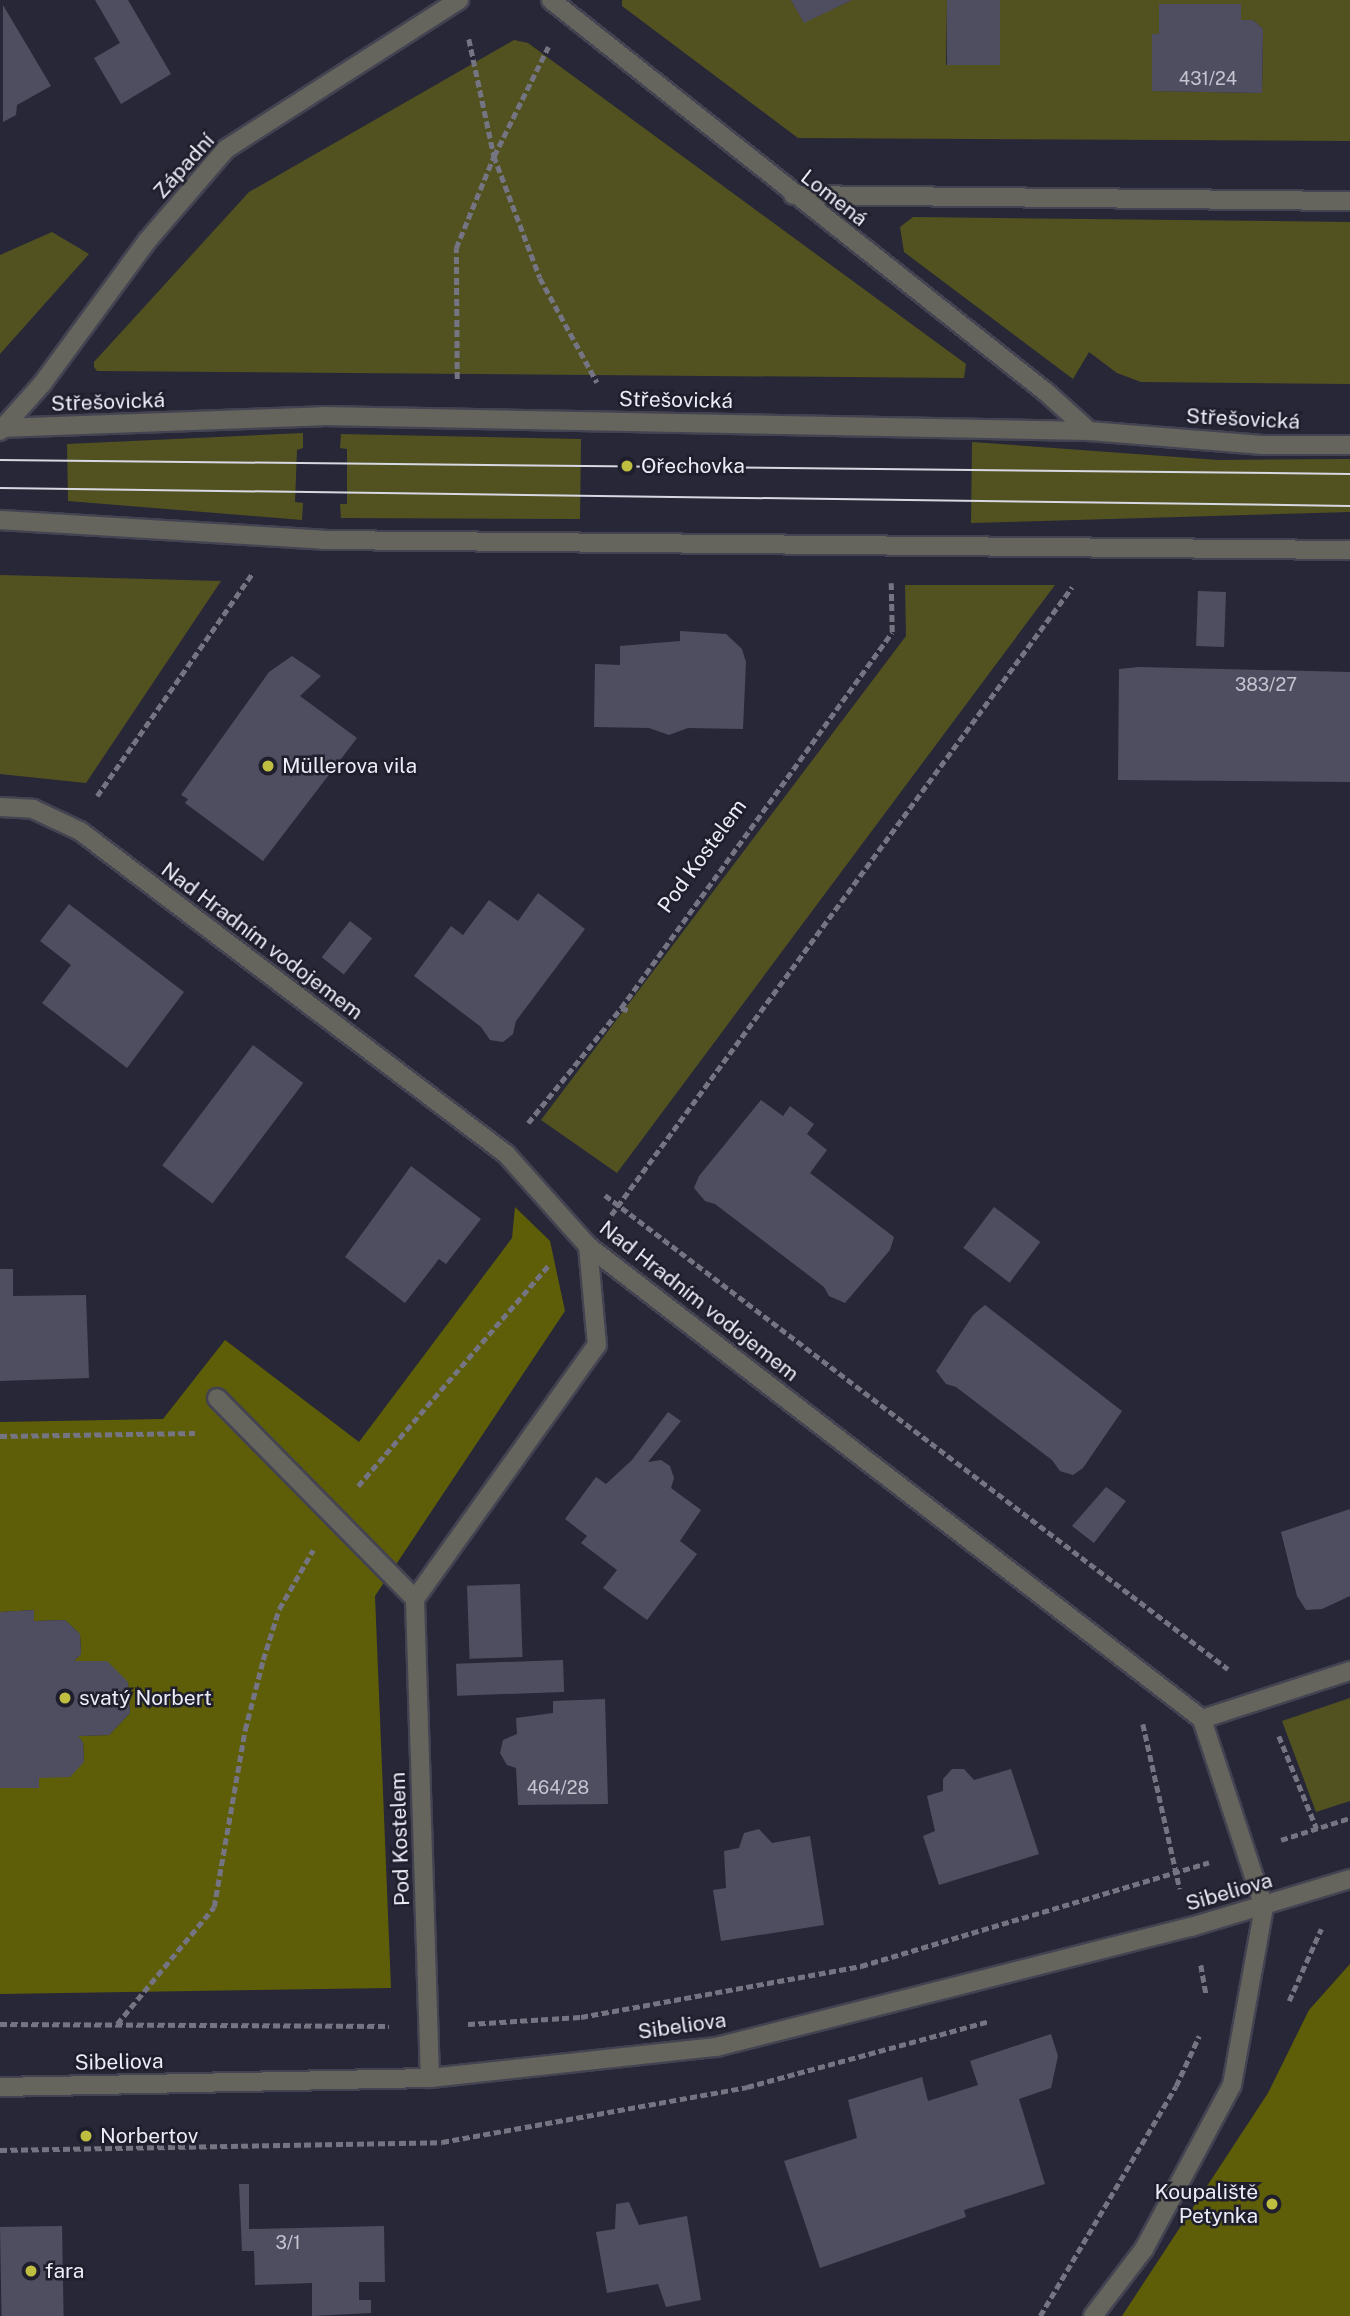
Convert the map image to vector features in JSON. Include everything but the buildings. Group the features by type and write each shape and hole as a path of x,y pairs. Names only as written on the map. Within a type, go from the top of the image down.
{"street":[{"name":"Západní","path":"1,429 42,384 147,241 226,149 460,0"},
{"name":"Lomená","path":"551,0 793,195 1047,393 1089,431"},
{"path":"793,195 1350,201"},
{"name":"Střešovická","path":"1,429 323,416 1089,431 1262,445 1350,445"},
{"path":"0,520 323,540 1350,550"},
{"name":"Nad Hradním vodojemem","path":"0,807 33,809 80,831 506,1154 588,1246 1202,1719"},
{"path":"217,1398 415,1598 597,1345 588,1246"},
{"name":"Pod Kostelem","path":"415,1598 430,2078"},
{"path":"1093,2316 1144,2249 1232,2085 1264,1907 1202,1719 1350,1671"},
{"name":"Sibeliova","path":"0,2087 430,2078 716,2046 1264,1907 1350,1879"}],"path":[{"path":"458,390 456,248 494,156 565,12"},
{"path":"467,26 494,156 540,278 600,389"},
{"path":"95,799 261,562"},
{"name":"Pod Kostelem","path":"506,1154 621,1008 892,632 891,568"},
{"path":"588,1246 1074,583"},
{"path":"621,1008 631,1011"},
{"path":"605,1195 1263,1699 1317,1829"},
{"path":"117,2024 214,1907 245,1730 279,1609 333,1515 552,1262"},
{"path":"0,1436 251,1432"},
{"path":"0,2024 428,2027 581,2017 861,1966 1350,1818"},
{"path":"1200,1959 1207,1999"},
{"path":"1040,2316 1176,2086 1203,2025"}],"shaded area":[{"path":"622,0 791,0 804,22 852,0 947,0 946,65 999,65 1000,0 1350,0 1350,141 798,138 622,6","holes":["1160,4 1241,4 1241,20 1253,20 1263,29 1262,93 1152,91 1152,34 1159,34"]},
{"path":"514,40 528,43 966,364 964,378 97,371 94,362 249,192"},
{"path":"913,217 1350,222 1350,384 1141,382 1117,373 1089,352 1073,379 904,252 900,227"},
{"path":"52,232 89,254 0,354 0,255"},
{"path":"303,433 303,448 297,450 295,502 303,503 302,520 68,501 67,444"},
{"path":"341,434 581,439 580,519 341,518 340,504 347,504 347,449 340,448"},
{"path":"972,442 1218,460 1350,459 1350,512 971,523"},
{"path":"0,575 221,581 86,783 0,774"},
{"path":"905,585 1055,585 617,1173 541,1120 906,636"},
{"path":"515,1207 550,1241 565,1311 375,1596 391,1988 0,1994 0,1788 39,1788 39,1778 84,1762 83,1742 78,1736 109,1735 130,1713 128,1682 74,1661 81,1654 80,1634 65,1620 34,1621 34,1610 0,1612 0,1422 163,1419 225,1340 359,1442 512,1238"},
{"path":"1350,1698 1350,1801 1316,1812 1282,1721"},
{"name":"Koupaliště Petynka","path":"1350,1964 1350,2316 1122,2316 1268,2093 1309,2010"}],"tram line":[{"path":"0,460 1350,474"},
{"path":"0,488 1350,506"}],"place":[{"name":"Ořechovka","path":"627,466"},
{"name":"Müllerova vila","path":"268,766"},
{"name":"svatý Norbert","path":"65,1698"},
{"name":"Norbertov","path":"86,2136"},
{"name":"Koupaliště Petynka","path":"1272,2204"},
{"name":"fara","path":"31,2271"}]}
